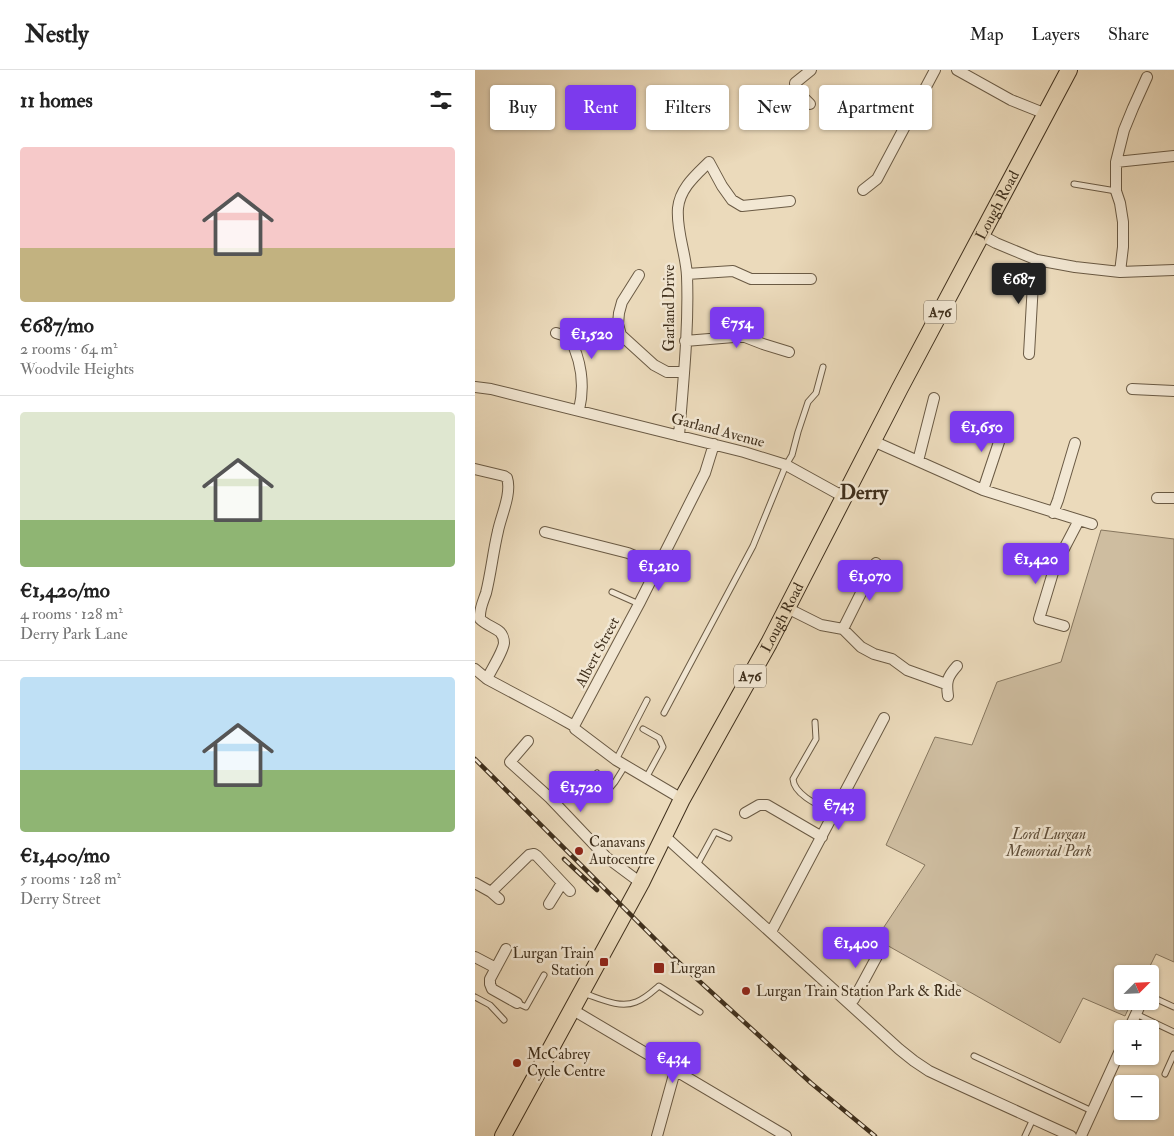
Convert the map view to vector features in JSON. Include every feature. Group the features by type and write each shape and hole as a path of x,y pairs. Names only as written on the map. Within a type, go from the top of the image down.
{"main road":[{"name":"Lough Road","path":"503,1136 582,993 611,945 682,799 769,643 873,441 1069,70"}],"street":[{"path":"810,104 796,94 795,83 811,70"},
{"path":"863,190 877,179 935,70"},
{"path":"957,70 1011,100 1046,114"},
{"path":"1120,272 1123,222 1116,191 1117,162 1124,130 1147,77"},
{"path":"1117,162 1174,156"},
{"name":"Garland Drive","path":"679,436 687,305 687,274 679,232 678,207 683,193 688,183 709,162 732,200 742,206 790,201"},
{"path":"981,235 1037,260 1075,267 1120,272 1174,270"},
{"path":"1029,354 1033,283 1037,260"},
{"path":"687,274 733,271 751,279 811,279"},
{"path":"639,274 622,302 618,324 621,335 654,365 667,372 683,372"},
{"path":"556,333 569,337 576,349 581,376 579,410"},
{"path":"685,341 745,337 789,352"},
{"name":"Garland Avenue","path":"475,387 491,389 579,410 744,452 786,465 844,497"},
{"path":"1133,389 1174,390"},
{"path":"918,461 934,398"},
{"path":"983,490 1005,424"},
{"path":"873,441 983,490 1092,524"},
{"path":"1053,513 1075,443"},
{"name":"Albert Street","path":"574,726 639,604 705,473 714,444"},
{"path":"475,469 504,476 509,482 485,594 479,612 480,619 500,632 504,638 501,651 487,679"},
{"path":"1157,498 1174,498"},
{"path":"1064,626 1039,619 1055,566 1079,520"},
{"path":"545,532 628,553 658,566"},
{"path":"843,629 876,563"},
{"path":"870,575 884,583"},
{"path":"787,608 821,625 843,629 861,648 892,659 907,670 946,684"},
{"path":"948,696 946,684 957,666"},
{"path":"475,669 487,679 574,726 575,729 620,763 682,799"},
{"path":"771,932 884,718"},
{"path":"528,741 510,762 550,798 606,857 641,883"},
{"path":"745,813 759,805 767,805 821,837"},
{"path":"663,836 914,1061 929,1071 1033,1119 1053,1132 1071,1136"},
{"path":"475,883 495,895 529,855 534,854 570,891"},
{"path":"549,904 562,882"},
{"path":"850,1004 882,947"},
{"path":"506,949 490,979 490,984 492,989 517,1003"},
{"path":"475,958 496,968"},
{"path":"573,1010 786,1136"},
{"path":"1133,1020 1138,1010"},
{"path":"1081,1136 1114,1063"},
{"path":"657,1136 675,1071"}],"lane":[{"path":"1074,184 1116,191"},
{"path":"664,713 753,546 786,465 792,455 808,402 816,393 823,367"},
{"path":"612,592 639,604"},
{"path":"597,773 610,788 615,782 620,763 647,700"},
{"path":"815,722 816,739 793,779 793,785 798,792 834,814"},
{"path":"643,729 659,738 663,747 646,778"},
{"path":"697,865 715,832 729,838"},
{"path":"517,1003 527,1007 544,975"},
{"path":"582,993 619,1005 636,1003 659,986 699,1012"},
{"path":"475,997 490,1005 504,1020"},
{"path":"1159,1000 1174,1007"},
{"path":"1136,1014 1174,1032"},
{"path":"1165,1074 1174,1054"},
{"path":"974,1056 1092,1111"},
{"path":"1025,1136 1033,1119"}],"green space":[{"name":"Lord Lurgan Memorial Park","path":"1101,530 1174,539 1174,962 1156,954 1150,965 1114,965 1114,1010 1128,1010 1125,1016 1083,998 1060,1043 876,939 925,865 886,845 935,737 972,745 997,682 1061,662"}],"railway":[{"path":"475,759 674,958 811,1083 875,1136"},
{"path":"564,859 597,890"}],"place":[{"name":"Canavans Autocentre","path":"579,851"},
{"name":"Lurgan Train Station","path":"604,962"},
{"name":"Lurgan","path":"659,968"},
{"name":"Lurgan Train Station Park & Ride","path":"746,991"},
{"name":"McCabrey Cycle Centre","path":"517,1063"}],"district":[{"name":"Derry","path":"864,492"}]}
